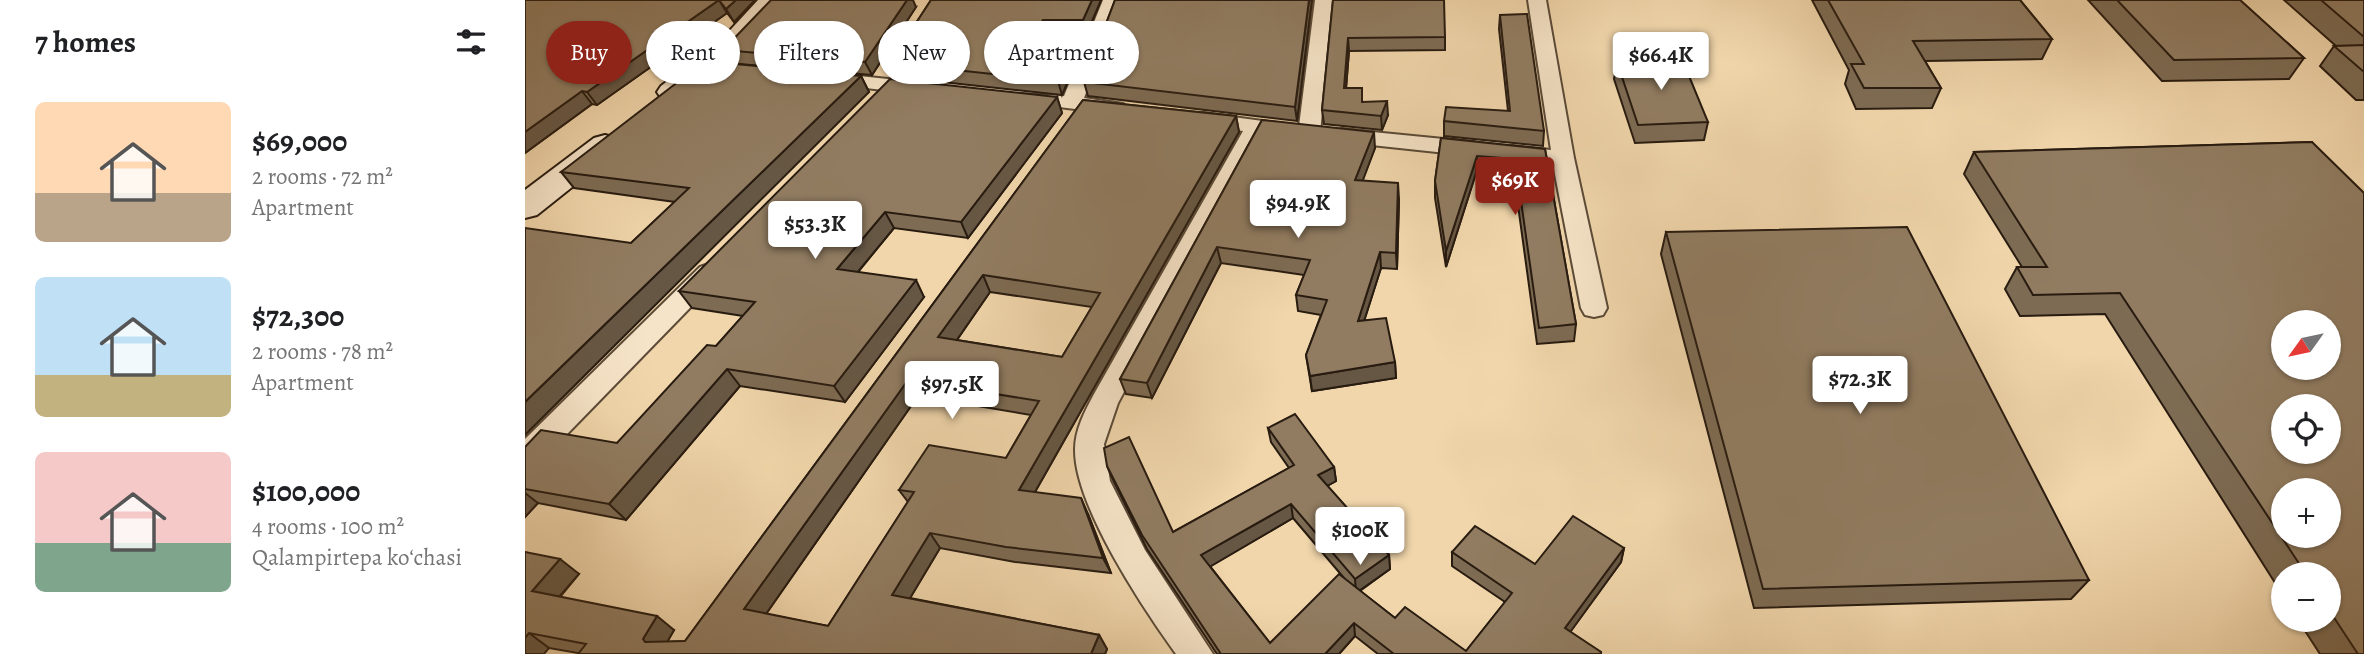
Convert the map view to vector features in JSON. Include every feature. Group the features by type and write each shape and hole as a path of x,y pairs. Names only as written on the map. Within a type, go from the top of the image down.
{"street":[{"path":"525,207 641,117 717,69 731,46 773,0"},
{"path":"1074,111 1112,0"},
{"path":"1309,133 1324,0"},
{"path":"1537,0 1563,158 1594,308"},
{"path":"864,82 933,89"},
{"path":"1003,96 1074,111 1136,111"},
{"path":"1176,116 1309,133 1563,158"},
{"path":"1196,654 1164,610 1099,494 1089,458 1092,429 1104,402 1257,126"},
{"path":"525,457 728,254"}],"building":[{"path":"525,0 719,0 689,21 646,21 646,51 632,61 632,21 546,21 546,84 598,84 587,92 582,91 525,132"},
{"path":"719,0 736,0 726,9"},
{"path":"771,0 907,0 893,21 878,21 878,43 865,62 864,21 754,21 754,53 740,51 740,32"},
{"path":"931,0 1092,0 1083,20 984,21 984,73 970,72 970,21 917,21"},
{"path":"1115,0 1309,0 1295,107 1101,84 1139,84 1139,21 1107,21"},
{"path":"1333,0 1444,0 1445,37 1348,38 1344,88 1362,88 1362,102 1387,101 1381,116 1322,110"},
{"path":"1828,0 2020,0 2052,39 1913,41 1941,88 1864,88 1851,64 1864,64"},
{"path":"2117,0 2240,0 2304,58 2174,60"},
{"path":"2321,0 2364,0 2364,37"},
{"path":"1527,14 1544,131 1444,121 1446,107 1510,111 1500,15"},
{"path":"2364,45 2364,72 2334,46"},
{"path":"1682,59 1708,122 1638,125 1617,62"},
{"path":"740,64 754,66 754,84 853,84 525,402 525,228 631,243 689,188 561,172 675,84 740,84"},
{"path":"885,84 936,84 1057,97 961,222 885,212 837,269 916,280 834,386 727,369 609,504 525,489 525,447 541,430 617,443 707,345 716,346 755,302 679,291"},
{"path":"1083,100 1236,116 1019,490 1081,498 1103,558 1006,547 930,533 892,595 1099,635 1091,654 578,654 586,644 529,633 525,638 525,552 560,559 532,591 657,616 643,639 645,642 685,641","holes":["983,275 1100,293 1062,357 938,337","908,380 1039,401 1006,458 929,445 899,490 914,492 828,626 744,609"]},
{"path":"1262,120 1374,132 1355,180 1398,183 1396,253 1380,252 1358,321 1386,318 1395,362 1310,376 1306,355 1327,300 1296,295 1310,260 1217,247 1147,383 1120,379"},
{"path":"1441,138 1545,149 1576,324 1539,328 1515,159 1477,156 1446,251 1435,181"},
{"path":"2312,142 2364,193 2364,654 2358,654 2341,628 2341,562 2298,562 2289,548 2341,548 2341,478 2271,478 2271,521 2120,293 2033,295 2017,267 2047,267 1974,152"},
{"path":"1907,227 2089,580 1763,589 1666,232"},
{"path":"1295,414 1334,467 1318,475 1389,555 1355,579 1291,504 1201,555 1270,643 1339,574 1395,618 1405,607 1466,651 1512,593 1452,552 1475,526 1535,564 1573,516 1624,548 1565,628 1601,652 1600,654 1394,654 1354,623 1325,654 1221,654 1142,535 1107,466 1104,448 1129,437 1173,532 1294,465 1268,428"}]}
